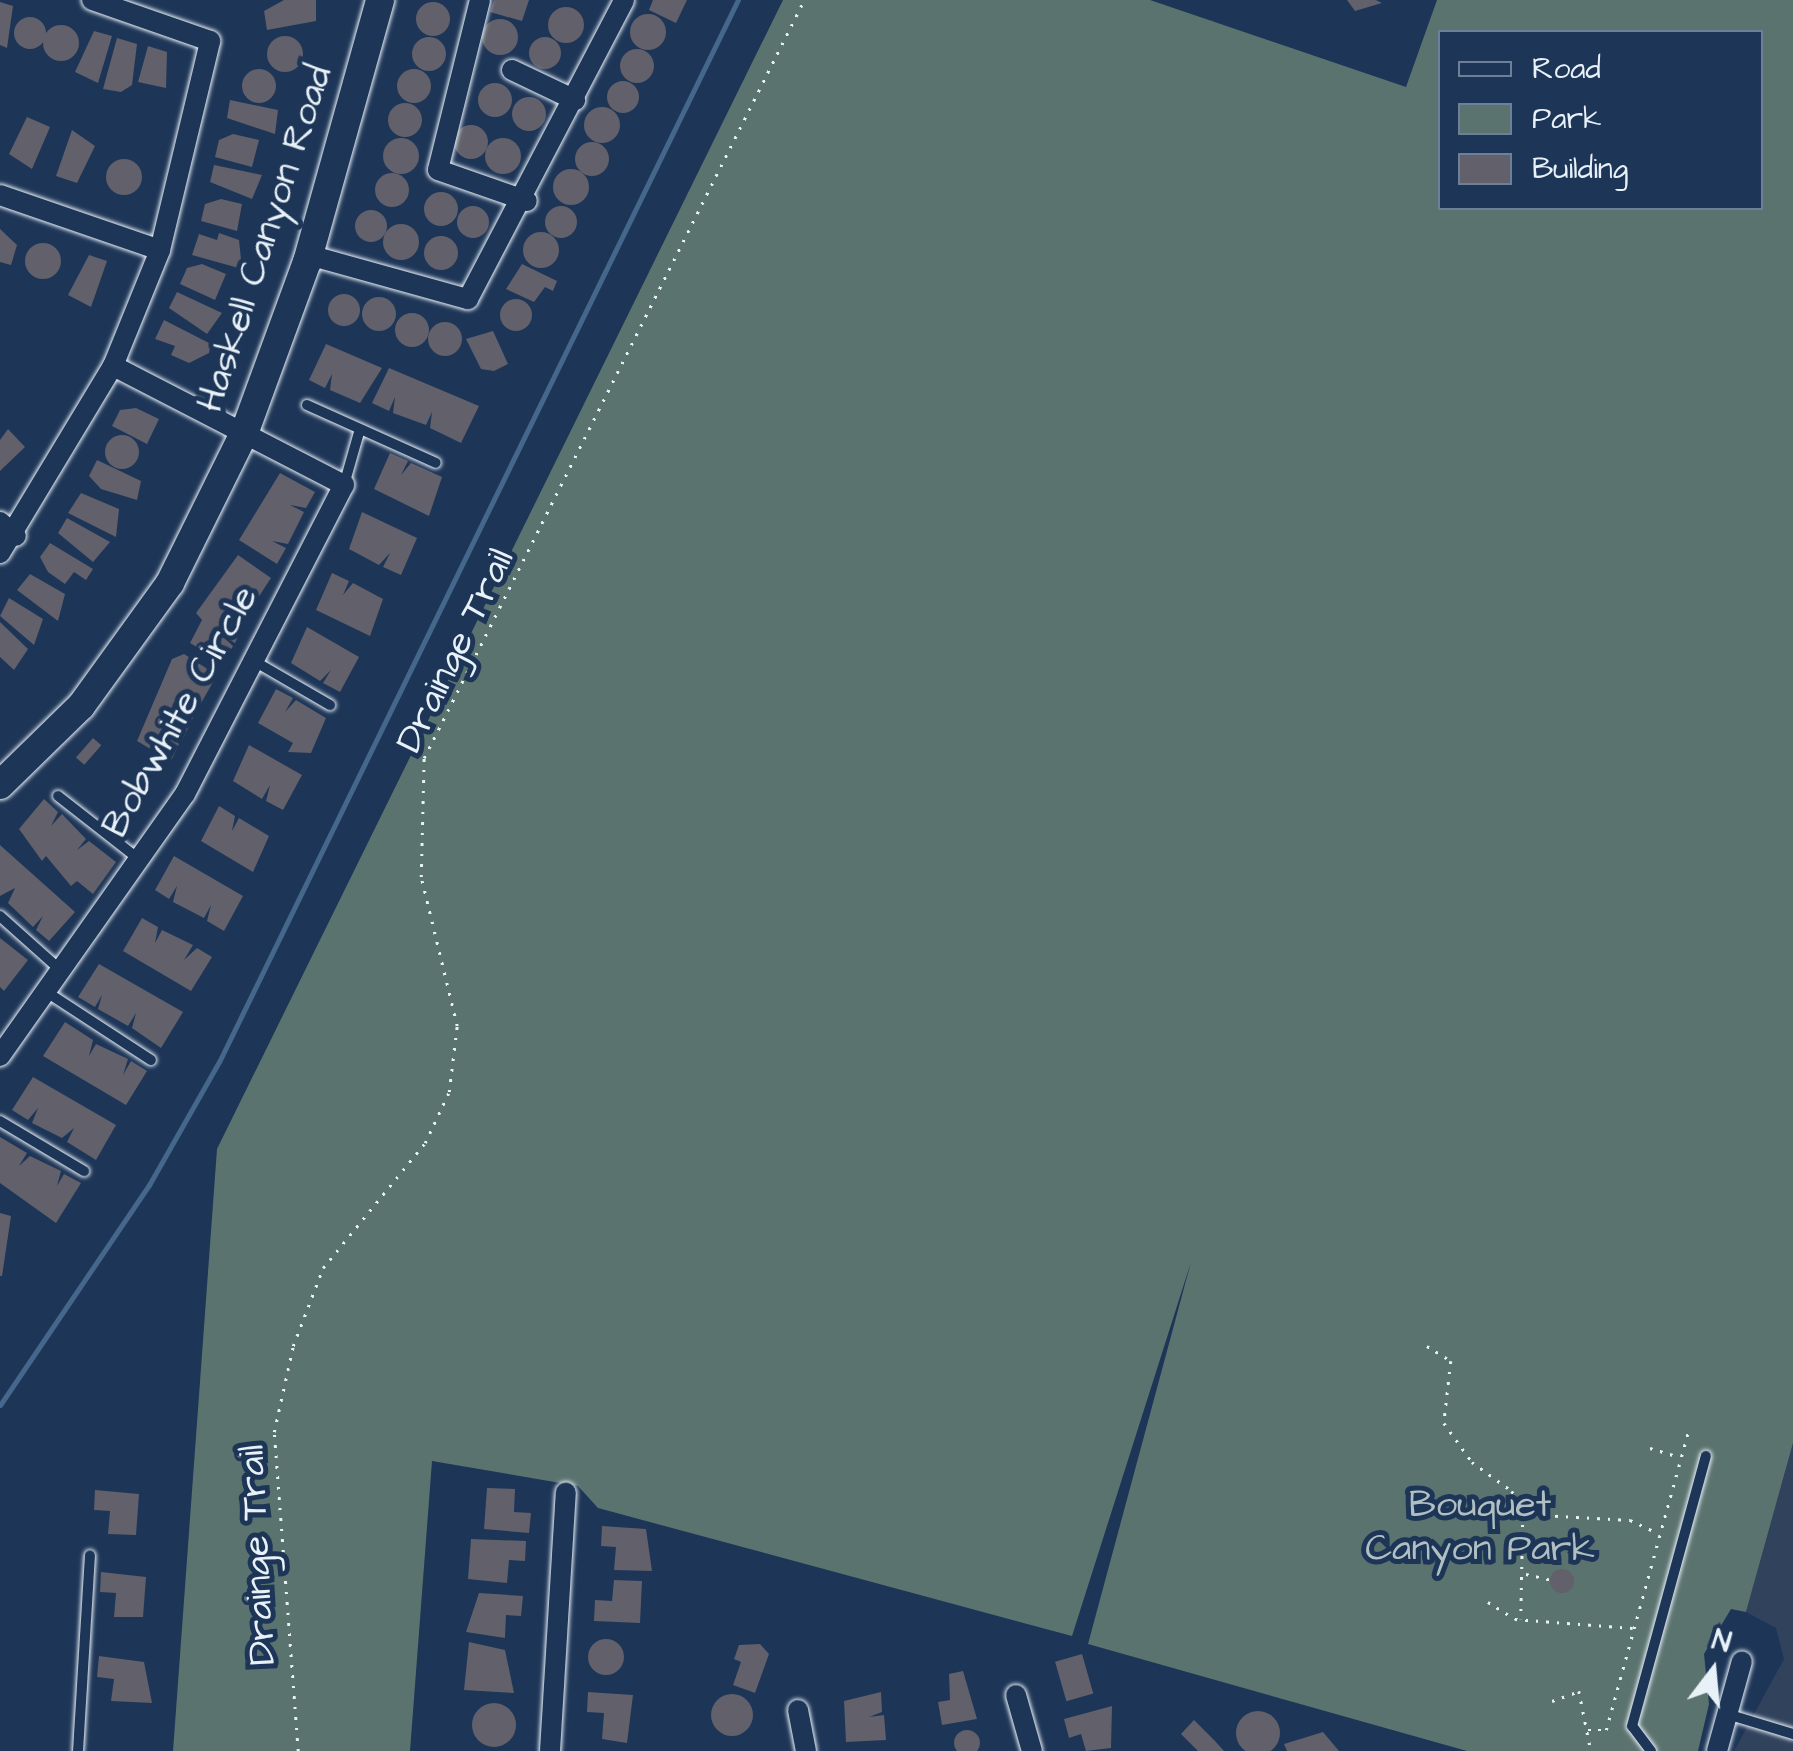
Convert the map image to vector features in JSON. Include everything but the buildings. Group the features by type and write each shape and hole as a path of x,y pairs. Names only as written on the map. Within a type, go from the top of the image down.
{"main road":[{"name":"Haskell Canyon Road","path":"0,785 81,706 170,582 245,431 309,255 380,0"}],"street":[{"path":"0,553 8,529 113,366 160,250 210,41 92,0"},
{"path":"480,0 438,170 527,201"},
{"path":"309,255 468,299 527,201 624,0"},
{"path":"512,70 575,100"},
{"path":"0,195 160,250"},
{"path":"113,366 344,484"},
{"name":"Bobwhite Circle","path":"0,1056 57,966 141,860 254,661 344,484"},
{"path":"550,1751 566,1492"},
{"path":"1717,1751 1742,1661"},
{"path":"1016,1695 1032,1751"},
{"path":"798,1710 806,1751"}],"lane":[{"path":"308,405 436,463"},
{"path":"344,484 360,429"},
{"path":"254,661 330,705"},
{"path":"58,796 141,860"},
{"path":"0,916 57,966"},
{"path":"42,988 150,1060"},
{"path":"0,1121 84,1171"},
{"path":"1651,1751 1632,1726 1706,1456"},
{"path":"78,1751 90,1555"},
{"path":"1727,1714 1793,1734"}],"path":[{"name":"Drainge Trail","path":"298,1751 274,1432 289,1363 323,1268 425,1143 450,1092 457,1026 421,877 424,758 804,0"},
{"path":"1427,1346 1451,1361 1444,1424 1472,1462 1512,1490 1523,1514 1521,1620"},
{"path":"1588,1730 1606,1730 1688,1433"},
{"path":"1650,1448 1682,1458"},
{"path":"1523,1514 1630,1520 1660,1534"},
{"path":"1524,1574 1551,1580"},
{"path":"1488,1602 1521,1620 1634,1627"},
{"path":"1552,1701 1580,1690 1591,1751"}],"shaded area":[{"path":"1793,1443 1793,1751 1734,1751 1784,1659 1776,1628 1746,1612"}],"green space":[{"name":"Bouquet Canyon Park","path":"783,0 1150,0 1406,87 1437,0 1793,0 1793,1443 1746,1612 1731,1609 1704,1654 1709,1704 1698,1751 1467,1751 1088,1644 1191,1262 1072,1636 598,1508 578,1486 432,1461 410,1751 173,1751 217,1149"}],"waterway":[{"path":"0,1405 149,1185 219,1062 738,0"}]}
